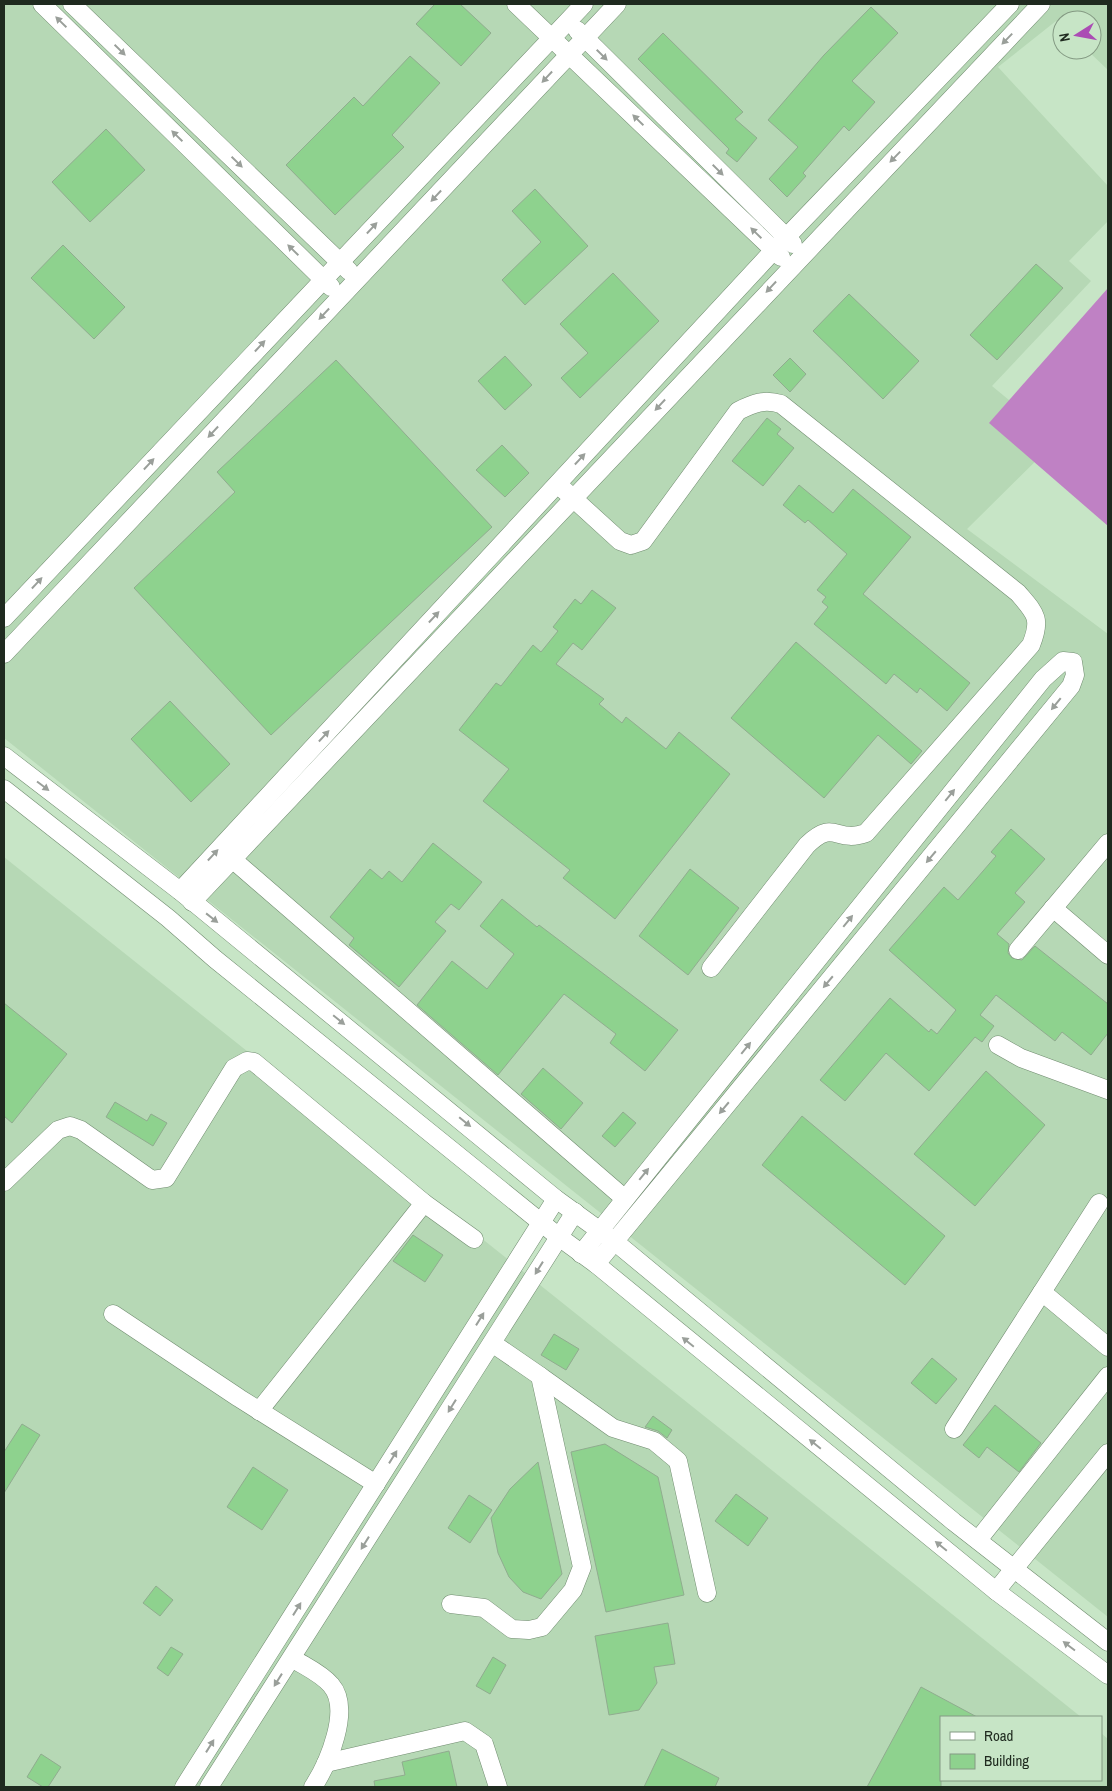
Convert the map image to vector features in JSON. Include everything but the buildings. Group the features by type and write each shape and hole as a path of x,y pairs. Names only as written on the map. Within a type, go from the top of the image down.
{"street":[{"path":"42,4 340,296"},
{"path":"72,4 357,279"},
{"path":"516,4 790,267"},
{"path":"4,618 584,4"},
{"path":"4,654 617,4"},
{"path":"186,896 557,484 786,237 1010,4"},
{"path":"186,896 231,858 1041,4"},
{"path":"568,21 803,254"},
{"path":"557,484 620,541 631,545 643,541 738,411 754,403 769,400 781,404 1018,593 1035,613 1038,628 1031,645 866,833 856,837 828,831 818,834 807,845 711,968"},
{"path":"581,1254 599,1229 1043,679 1063,662 1073,662 1075,675 1071,686 596,1264"},
{"path":"4,756 186,896 520,1167 556,1199 614,1241 978,1540 1108,1642"},
{"path":"4,789 168,918 215,959 559,1237 596,1264 996,1591 1108,1675"},
{"path":"1018,950 1108,843"},
{"path":"231,858 624,1198"},
{"path":"1053,908 1108,955"},
{"path":"998,1045 1021,1058 1108,1090"},
{"path":"4,1182 58,1130 70,1126 81,1130 152,1180 158,1181 166,1178 234,1068 247,1061 254,1062 424,1203 474,1239"},
{"path":"184,1787 556,1199"},
{"path":"259,1411 424,1203"},
{"path":"954,1429 1100,1203"},
{"path":"210,1787 575,1212"},
{"path":"1042,1292 1108,1347"},
{"path":"113,1314 259,1411 376,1484"},
{"path":"492,1344 613,1428 654,1441 678,1461 707,1593"},
{"path":"451,1604 484,1608 512,1629 529,1630 545,1625 579,1579 582,1567 540,1376"},
{"path":"978,1540 1108,1376"},
{"path":"996,1591 1108,1453"},
{"path":"292,1658 326,1680 339,1698 337,1726 326,1763 313,1787"},
{"path":"326,1763 465,1731 484,1744 498,1787"}],"shaded area":[{"path":"4,4 1108,4 1108,70 1098,60 1102,60 1102,10 1052,10 1052,24 998,67 1108,186 1108,221 1069,261 1091,281 992,386 1057,440 967,529 1108,634 1108,1617 4,738"},
{"path":"1108,288 1108,526 989,423"},
{"path":"4,857 1080,1716 940,1716 940,1781 1102,1781 1102,1734 1108,1739 1108,1787 4,1787"}]}
